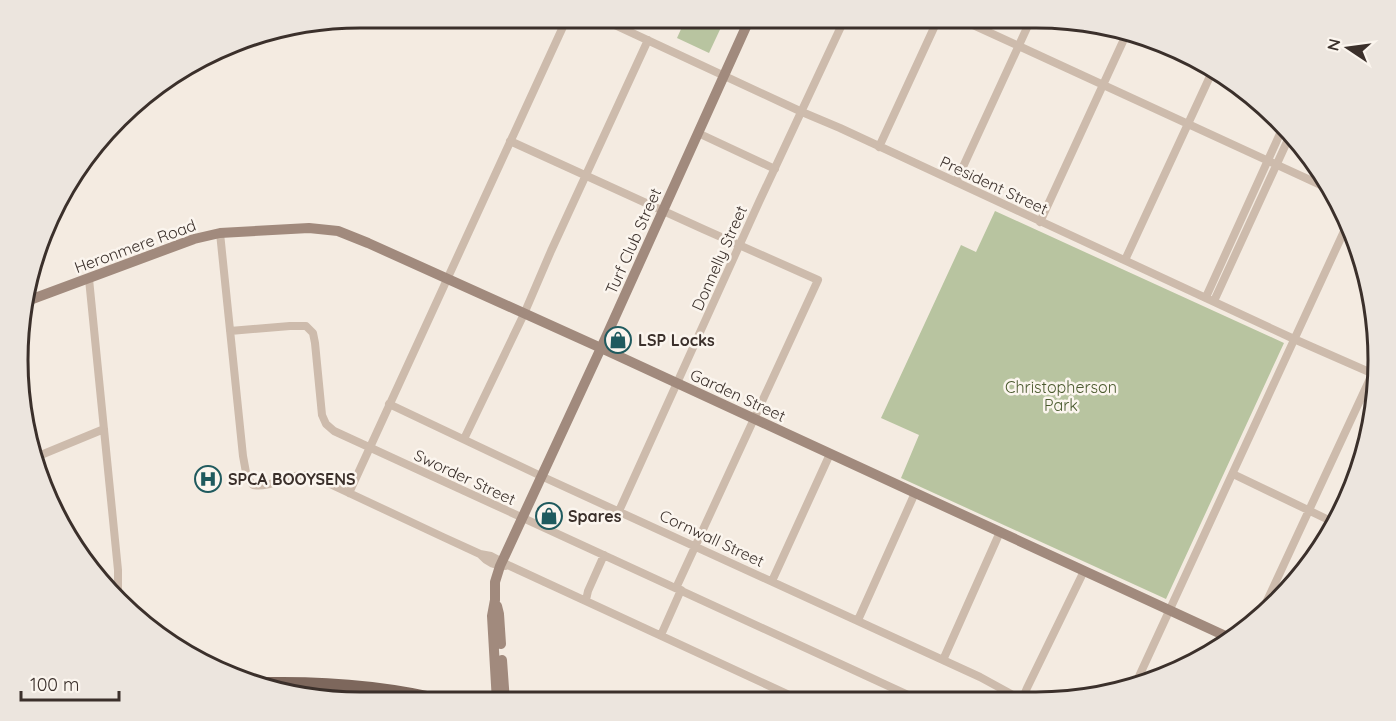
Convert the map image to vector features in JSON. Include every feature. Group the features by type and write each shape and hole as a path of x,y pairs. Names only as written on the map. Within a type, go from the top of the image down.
{"main road":[{"path":"283,683 360,686 398,692"}],"street":[{"path":"349,493 562,28"},
{"name":"President Street","path":"622,28 1294,339 1368,369"},
{"name":"Turf Club Street","path":"495,600 495,582 522,518 745,28"},
{"name":"Donnelly Street","path":"619,511 840,28"},
{"path":"879,147 934,28"},
{"path":"979,28 1316,183"},
{"path":"956,182 1027,28"},
{"path":"464,439 524,314 648,40"},
{"path":"1040,222 1123,41"},
{"path":"1125,260 1209,78"},
{"path":"698,133 775,169"},
{"path":"1206,297 1279,136"},
{"path":"510,141 818,280 695,546 661,635"},
{"path":"1214,302 1286,143"},
{"name":"Garden Street","path":"220,233 309,228 338,231 368,243 1223,635"},
{"path":"1236,230 1245,234"},
{"path":"220,233 246,472 247,478 253,485 262,485 303,474 315,477 480,554 486,561 504,565 586,600 783,692"},
{"name":"Heronmere Road","path":"35,298 194,239 220,233"},
{"path":"1139,676 1343,234"},
{"path":"89,279 118,587"},
{"name":"Sworder Street","path":"230,331 297,325 309,327 315,343 320,408 324,420 334,431 904,692"},
{"path":"1269,596 1366,390"},
{"name":"Cornwall Street","path":"389,404 541,476 858,620 1007,692"},
{"path":"42,454 104,429"},
{"path":"772,581 830,454"},
{"path":"1233,474 1327,519"},
{"path":"858,620 915,493"},
{"path":"943,660 1000,532"},
{"path":"586,600 604,555"},
{"path":"1025,692 1084,571"},
{"path":"495,600 499,614 505,692"},
{"path":"495,600 492,623 497,692"}],"green space":[{"path":"682,28 721,28 709,53 677,38"},
{"name":"Christopherson Park","path":"995,211 1284,343 1166,599 901,478 919,435 881,418 961,245 976,252"}],"place":[{"name":"LSP Locks","path":"618,340"},
{"name":"SPCA BOOYSENS","path":"208,479"},
{"name":"Spares","path":"549,516"}]}
